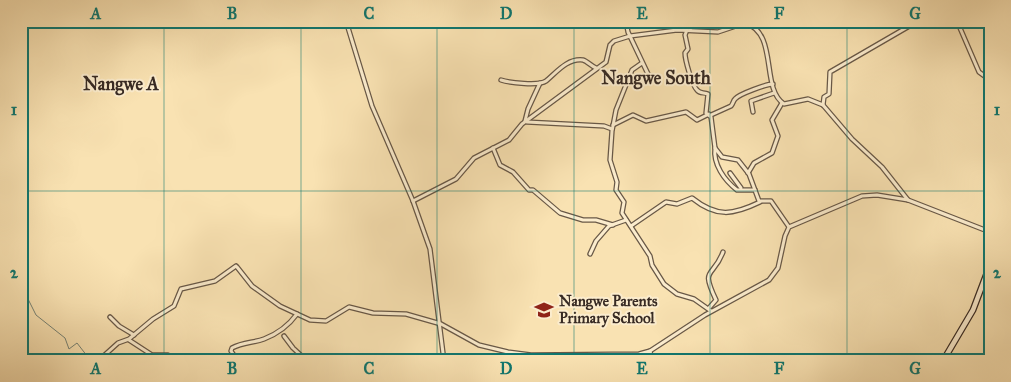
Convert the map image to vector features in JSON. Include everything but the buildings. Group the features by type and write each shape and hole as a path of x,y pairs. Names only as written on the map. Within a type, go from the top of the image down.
{"main road":[{"path":"943,361 973,310 990,265"}],"street":[{"path":"346,21 372,106 414,202 431,257 441,324 444,361"},
{"path":"626,21 630,36 648,74"},
{"path":"693,21 685,35 688,49 685,53 686,60 695,88 700,93 707,92 706,113 709,115 716,148 722,157 728,159 737,158 748,173 761,202"},
{"path":"823,105 824,98 829,94 830,72 918,21"},
{"path":"957,21 979,72 990,80"},
{"path":"414,202 456,179 474,158 509,140 525,122 606,62 612,42 630,36 689,30 718,32 745,23 754,26 764,41 766,61 773,84 774,96 782,103 787,104 808,99 823,105 852,139 882,167 908,200"},
{"path":"501,80 518,84 540,83 548,80 557,69 569,63 584,60 597,68"},
{"path":"642,63 632,70 616,110 613,127 610,160 617,182 616,190 624,202 622,213 664,284 676,294 694,299 710,310"},
{"path":"525,122 528,109 540,83"},
{"path":"525,122 613,127 633,115 646,121 686,112 692,114 697,120 731,106 739,96 763,84 773,84"},
{"path":"753,112 751,101 774,93"},
{"path":"748,173 754,163 772,153 778,136 772,120 782,103"},
{"path":"493,148 500,165 510,169 529,190 533,190 557,212 583,220 596,220 613,226"},
{"path":"716,148 714,155 718,168 735,188 756,190"},
{"path":"730,173 742,188"},
{"path":"126,341 153,319 176,304 181,289 215,281 237,266 252,286 280,306 320,322 349,307 373,313 406,314 441,324 479,345 513,353 625,356 650,350 710,310 763,284 773,276 779,265 785,236 789,227 862,196 878,194 908,200 990,232"},
{"path":"631,226 666,202 677,204 692,198 700,205 728,214 761,202 771,201 789,227"},
{"path":"590,254 596,241 609,226 626,220"},
{"path":"710,310 716,300 709,288 708,277 723,252"},
{"path":"238,361 231,351 232,348 254,340 263,339 286,327 297,314"},
{"path":"110,317 119,326 135,335"},
{"path":"132,340 135,335"},
{"path":"284,336 307,361"},
{"path":"98,361 118,344 132,340 152,355 168,355 175,361"},
{"path":"650,350 652,361"}],"waterway":[{"path":"21,293 24,298 28,299 36,315 65,338 69,349 77,343 91,361"}],"place":[{"name":"Nangwe Parents Primary School","path":"544,310"}],"district":[{"name":"Nangwe South","path":"656,78"},
{"name":"Nangwe A","path":"121,84"}]}
